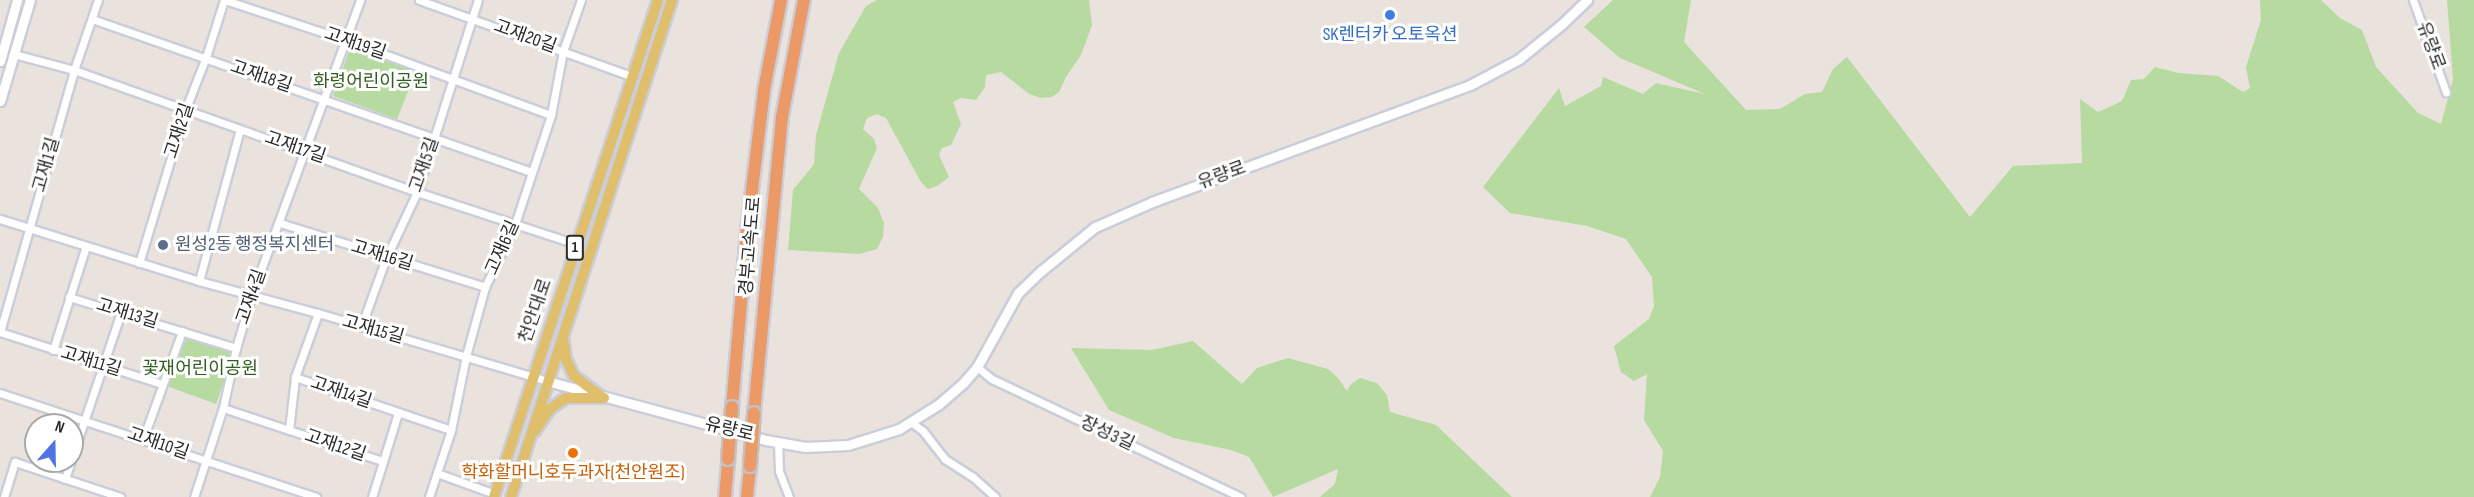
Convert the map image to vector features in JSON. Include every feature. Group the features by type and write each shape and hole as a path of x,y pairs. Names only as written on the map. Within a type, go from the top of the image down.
{"highway":[{"name":"경부고속도로","path":"725,497 747,231 764,90 781,0"},
{"name":"경부고속도로","path":"747,497 782,117 804,0"}],"main road":[{"name":"천안대로","path":"494,495 658,0"},
{"name":"천안대로","path":"511,497 672,0"},
{"path":"563,333 566,359 574,376 604,398"},
{"path":"528,443 550,409 567,398 604,398"}],"street":[{"path":"0,61 17,0"},
{"path":"0,101 30,0"},
{"name":"고재1길","path":"0,332 74,70 98,0"},
{"name":"고재19길","path":"225,0 346,40 551,115"},
{"name":"고재2길","path":"139,263 186,108 225,0"},
{"name":"고재4길","path":"194,497 223,408 236,348 252,294 326,99 360,0"},
{"name":"고재20길","path":"419,0 472,17 631,76"},
{"name":"고재5길","path":"361,327 386,258 417,192 451,78 478,0"},
{"name":"고재6길","path":"429,497 451,430 466,356 485,287 515,224 551,115 563,51 581,0"},
{"name":"유량로","path":"547,381 778,443 826,448 848,445 899,429 939,404 977,367 1018,293 1095,227 1152,202 1470,86 1519,59 1587,0"},
{"name":"유량로","path":"2413,0 2446,92"},
{"name":"고재18길","path":"92,19 531,172"},
{"name":"고재17길","path":"14,54 74,70 417,192 576,244"},
{"path":"199,281 240,129"},
{"name":"고재15길","path":"0,219 199,281 252,294 547,381"},
{"name":"고재16길","path":"280,223 386,258 485,287"},
{"path":"53,350 86,246"},
{"name":"고재13길","path":"69,297 236,348"},
{"path":"84,420 121,312"},
{"name":"고재14길","path":"318,313 295,377 451,430"},
{"path":"143,439 182,331"},
{"name":"고재11길","path":"0,332 162,384"},
{"name":"장성3길","path":"977,367 992,380 1240,497"},
{"name":"고재12길","path":"289,430 295,377"},
{"name":"고재10길","path":"0,393 62,413"},
{"name":"고재12길","path":"223,408 382,461"},
{"name":"고재12길","path":"372,497 398,413"},
{"name":"고재10길","path":"84,420 315,497"},
{"path":"911,422 923,431 945,459 973,477 985,494 995,497"},
{"path":"778,443 779,471 789,497"},
{"path":"4,497 15,462 120,497"},
{"path":"65,479 67,473"},
{"path":"437,473 494,495"}],"green space":[{"path":"877,0 1089,0 1092,25 1081,55 1059,92 1052,97 1041,98 1029,94 1001,72 986,75 985,87 976,100 961,98 953,102 961,124 951,145 942,148 939,155 949,177 937,186 928,189 921,182 886,118 877,114 867,118 863,129 874,139 877,148 859,189 878,208 884,223 883,237 877,249 859,254 788,250 793,190 814,164 816,135 839,53 866,6"},
{"path":"1613,0 1691,0 1684,42 1746,110 1780,109 1805,94 1822,92 1833,69 1847,57 1970,217 2013,166 2082,163 2080,99 2098,112 2122,101 2131,80 2144,79 2155,67 2179,73 2218,76 2243,92 2250,88 2246,67 2261,20 2260,0 2321,0 2340,18 2362,30 2376,67 2418,113 2441,124 2453,79 2447,0 2474,0 2474,497 1650,497 1660,477 1663,451 1644,420 1647,374 1634,381 1621,372 1614,346 1649,319 1654,306 1652,277 1626,239 1587,226 1510,213 1483,187 1559,88 1565,106 1601,86 1603,77 1643,94 1656,83 1705,94 1620,58 1584,27"},
{"name":"화령어린이공원","path":"354,46 417,69 397,119 333,96 350,49"},
{"name":"꽃재어린이공원","path":"186,336 230,351 233,357 216,404 164,385 182,339"},
{"path":"1193,341 1242,384 1257,368 1288,358 1328,369 1347,391 1351,384 1360,378 1377,383 1387,395 1390,412 1436,425 1512,497 1320,497 1335,484 1338,469 1273,497 1249,457 1231,450 1174,438 1109,410 1071,348 1152,350"}],"place":[{"name":"SK렌터카 오토옥션","path":"1390,15"},
{"name":"원성2동 행정복지센터","path":"163,245"},
{"name":"학화할머니호두과자(천안원조)","path":"573,453"}]}
